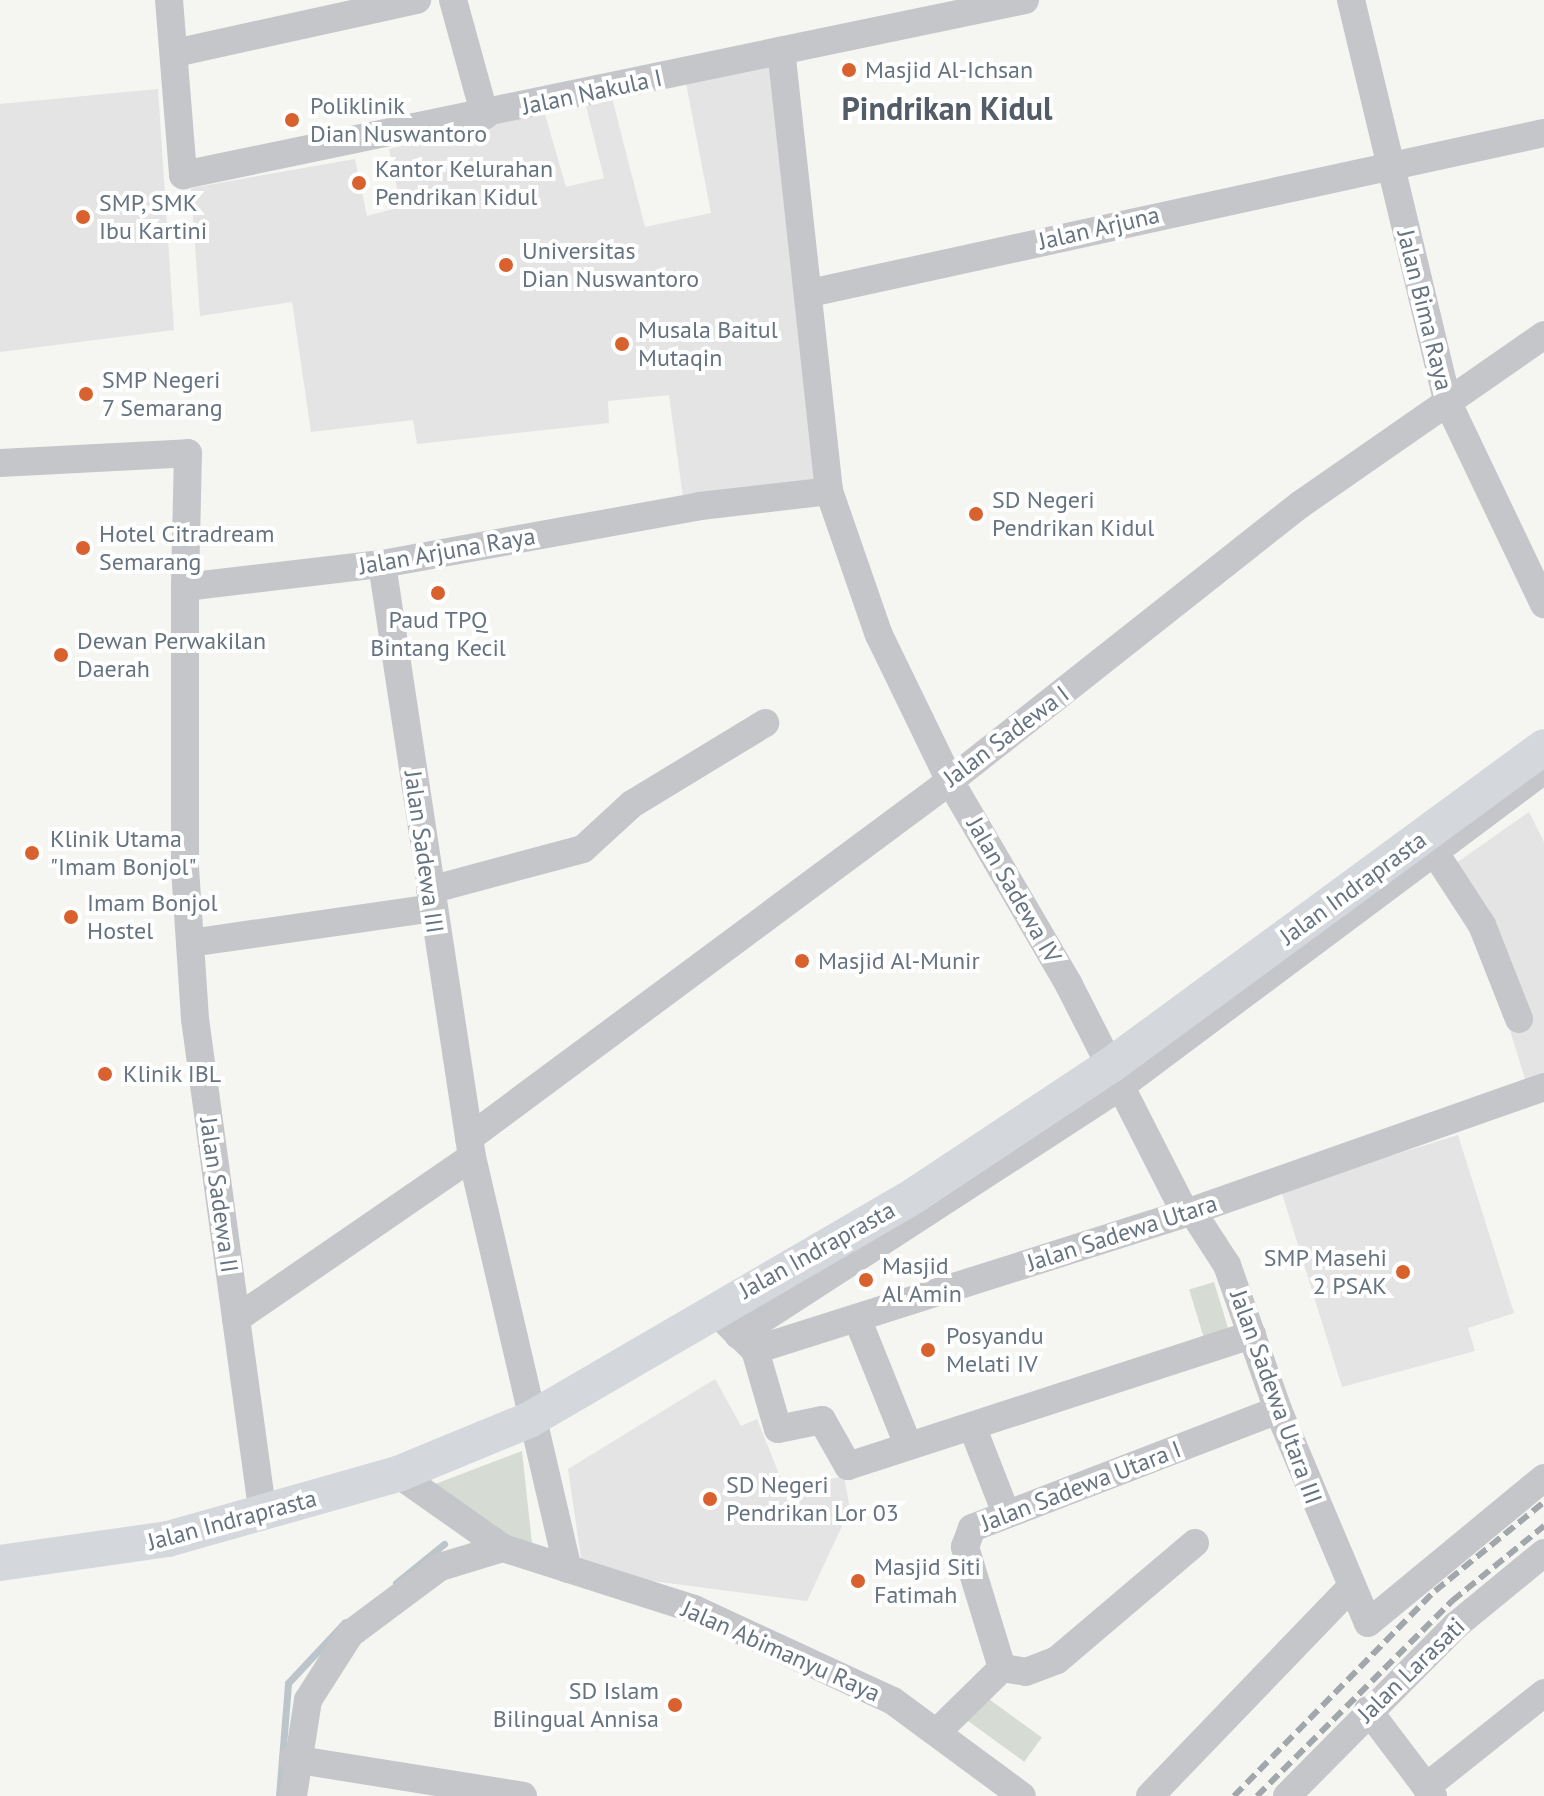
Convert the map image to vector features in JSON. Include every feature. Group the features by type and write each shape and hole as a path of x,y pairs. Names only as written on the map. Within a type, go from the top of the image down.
{"main road":[{"name":"Jalan Indraprasta","path":"0,1563 130,1548 263,1513 398,1474 529,1420 714,1308 915,1195 1116,1075 1544,747"}],"street":[{"path":"169,0 175,53 417,0"},
{"path":"453,0 485,116"},
{"name":"Jalan Nakula I","path":"175,53 183,175 485,116 781,51 925,10 1025,0"},
{"name":"Jalan Bima Raya","path":"1351,0 1448,403 1544,604"},
{"path":"781,51 810,293 829,491"},
{"name":"Jalan Arjuna","path":"810,293 1388,162 1544,133"},
{"name":"Jalan Sadewa I","path":"236,1319 470,1148 950,781 1301,504 1544,335"},
{"path":"0,463 188,453 185,587"},
{"name":"Jalan Arjuna Raya","path":"185,587 382,564 700,506 829,491"},
{"name":"Jalan Sadewa IV","path":"829,491 874,621 950,781 1116,1075 1189,1212"},
{"name":"Jalan Sadewa III","path":"382,564 470,1148 529,1420 568,1569"},
{"name":"Jalan Sadewa II","path":"185,587 190,943 263,1513"},
{"path":"190,943 431,899 583,849 632,804 765,723"},
{"path":"747,1342 1544,770"},
{"path":"1424,836 1482,925 1519,1019"},
{"name":"Jalan Sadewa Utara","path":"747,1342 857,1318 1189,1212 1543,1090"},
{"name":"Jalan Sadewa Utara III","path":"1189,1212 1227,1265 1278,1410 1349,1589 1368,1623 1544,1478"},
{"path":"714,1308 747,1342 781,1431 822,1420 848,1466 1252,1335"},
{"path":"857,1318 908,1445"},
{"name":"Jalan Sadewa Utara I","path":"1002,1668 965,1547 972,1528 1278,1410"},
{"path":"972,1426 1006,1513"},
{"name":"Jalan Abimanyu Raya","path":"398,1474 503,1548 750,1632 938,1731 1022,1796"},
{"path":"938,1731 1002,1668 1026,1672 1057,1660 1195,1543"},
{"path":"293,1796 293,1759 308,1700 350,1634 440,1567 503,1548"},
{"name":"Jalan Larasati","path":"1287,1796 1368,1710 1544,1553"},
{"path":"1150,1796 1349,1589"},
{"path":"1368,1710 1430,1792 1544,1693"},
{"path":"293,1759 512,1794"}],"shaded area":[{"name":"Universitas Dian Nuswantoro","path":"793,55 834,481 683,497 669,395 608,401 609,423 417,444 413,420 311,432 292,302 200,316 191,188 355,159 367,216 401,207 389,149 544,111 566,187 604,178 585,102 612,98 645,227 711,213 685,78"},
{"name":"SMP, SMK Ibu Kartini","path":"158,89 174,330 0,352 0,104"},
{"path":"1529,812 1544,842 1544,1079 1527,1085 1494,979 1445,871"},
{"name":"SMP Masehi 2 PSAK","path":"1458,1135 1514,1313 1468,1328 1475,1351 1342,1387 1281,1190"},
{"path":"1214,1282 1229,1332 1204,1339 1189,1290"},
{"name":"SD Negeri Pendrikan Lor 03","path":"715,1379 741,1426 757,1419 785,1489 844,1476 850,1509 807,1601 583,1572 568,1469"},
{"path":"522,1451 533,1553 430,1486"},
{"path":"982,1694 1042,1737 1024,1762 964,1718"}],"waterway":[{"path":"396,1583 444,1544"},
{"path":"279,1796 288,1683 345,1622"}],"railway":[{"path":"1234,1796 1435,1591 1544,1502"},
{"path":"1257,1796 1452,1601 1544,1526"}],"place":[{"name":"Masjid Al-Ichsan","path":"849,70"},
{"name":"Poliklinik Dian Nuswantoro","path":"292,120"},
{"name":"Kantor Kelurahan Pendrikan Kidul","path":"359,183"},
{"name":"SMP, SMK Ibu Kartini","path":"83,217"},
{"name":"Universitas Dian Nuswantoro","path":"506,265"},
{"name":"Musala Baitul Mutaqin","path":"622,344"},
{"name":"SMP Negeri 7 Semarang","path":"86,394"},
{"name":"SD Negeri Pendrikan Kidul","path":"976,514"},
{"name":"Hotel Citradream Semarang","path":"83,548"},
{"name":"Paud TPQ Bintang Kecil","path":"438,593"},
{"name":"Dewan Perwakilan Daerah","path":"61,655"},
{"name":"Klinik Utama \"Imam Bonjol\"","path":"32,853"},
{"name":"Imam Bonjol Hostel","path":"71,917"},
{"name":"Masjid Al-Munir","path":"802,961"},
{"name":"Klinik IBL","path":"105,1074"},
{"name":"SMP Masehi 2 PSAK","path":"1403,1272"},
{"name":"Masjid Al Amin","path":"866,1280"},
{"name":"Posyandu Melati IV","path":"928,1350"},
{"name":"SD Negeri Pendrikan Lor 03","path":"710,1499"},
{"name":"Masjid Siti Fatimah","path":"858,1581"},
{"name":"SD Islam Bilingual Annisa","path":"675,1705"}],"district":[{"name":"Pindrikan Kidul","path":"947,108"}]}
